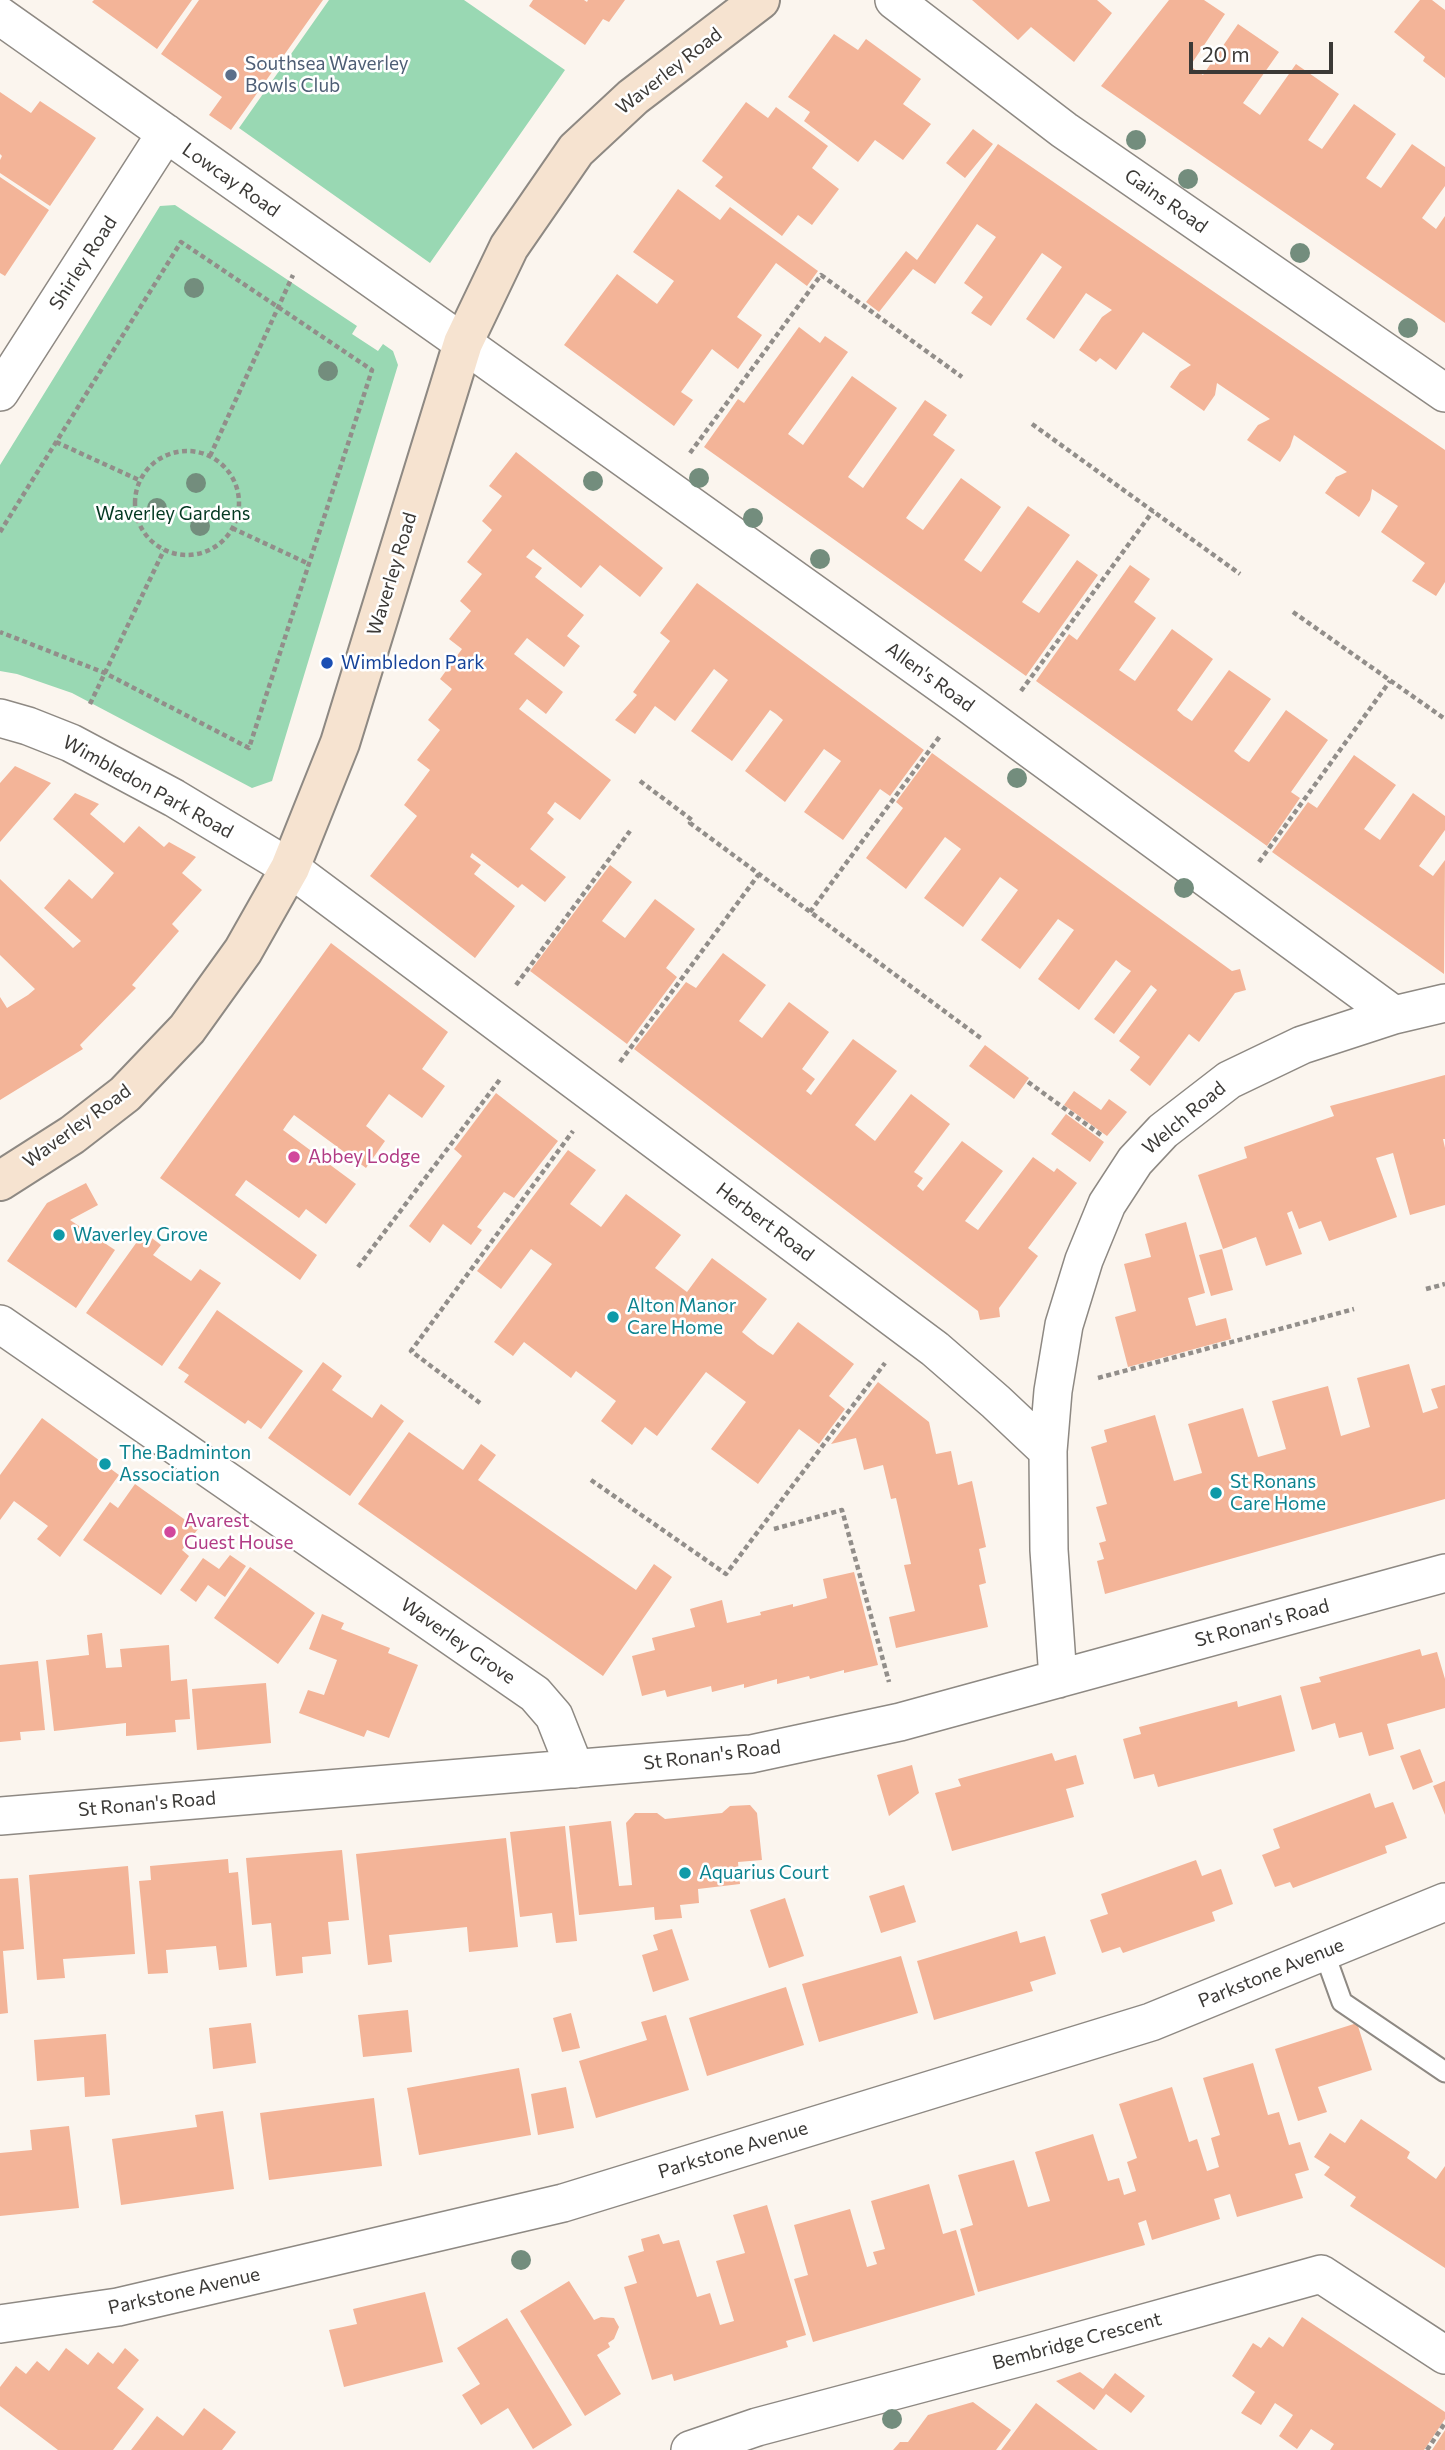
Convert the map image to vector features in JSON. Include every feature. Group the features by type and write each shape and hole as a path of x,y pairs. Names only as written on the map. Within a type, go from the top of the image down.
{"main road":[{"name":"Waverley Road","path":"0,1181 72,1135 125,1094 187,1029 243,951 290,868 340,743 463,343 509,247 576,150 633,97 760,0"}],"street":[{"name":"Gains Road","path":"894,0 1064,130 1445,393"},
{"name":"Lowcay Road","path":"0,16 463,343"},
{"name":"Shirley Road","path":"0,392 166,133"},
{"name":"Allen's Road","path":"463,343 997,725 1394,1015"},
{"name":"Wimbledon Park Road","path":"0,718 71,743 174,798 290,868"},
{"name":"Herbert Road","path":"290,868 910,1331 996,1402 1048,1451"},
{"name":"Welch Road","path":"1048,1451 1053,1391 1065,1325 1084,1260 1107,1204 1135,1160 1163,1131 1228,1080 1302,1045 1394,1015 1445,1003"},
{"name":"Waverley Grove","path":"0,1324 535,1694 554,1716 575,1769"},
{"path":"1048,1451 1049,1550 1058,1679"},
{"name":"St Ronan's Road","path":"0,1816 751,1754 900,1722 1445,1573"},
{"name":"Parkstone Avenue","path":"0,2324 118,2307 563,2203 1151,2022 1445,1902"},
{"name":"Bembridge Crescent","path":"690,2450 757,2427 1049,2350 1321,2274 1445,2355"},
{"path":"757,2427 788,2450"}],"lane":[{"path":"1324,1952 1342,2002 1445,2072"}],"path":[{"path":"210,456 310,236"},
{"path":"0,532 181,242 372,370 249,748 105,673 0,632"},
{"path":"664,487 821,275 962,377"},
{"path":"1032,424 1240,574"},
{"path":"56,442 139,480"},
{"path":"183,451 210,456 230,474 237,489 239,506 232,528 224,540 202,552 177,554 164,550 144,533 137,520 135,493 139,480 156,461 169,454 183,451"},
{"path":"997,725 1153,511"},
{"path":"232,528 309,564"},
{"path":"71,743 164,550"},
{"path":"1293,612 1445,719"},
{"path":"1233,898 1390,681"},
{"path":"810,912 965,702"},
{"path":"640,781 692,820 690,823 982,1039"},
{"path":"492,1017 630,831"},
{"path":"480,1403 411,1351 759,874"},
{"path":"358,1267 527,1043"},
{"path":"1028,1082 1135,1160"},
{"path":"1426,1289 1445,1284"},
{"path":"1053,1391 1354,1308"},
{"path":"591,1480 726,1574 910,1331"},
{"path":"774,1529 842,1510 900,1722"},
{"path":"1427,2450 1445,2423"}],"green space":[{"path":"329,0 464,0 565,70 430,263 239,128"},
{"name":"Waverley Gardens","path":"175,205 357,326 352,334 378,351 383,344 393,351 398,365 272,781 252,788 72,693 0,671 0,465 160,206"}],"building":[{"path":"192,0 157,49 92,2"},
{"name":"Southsea Waverley Bowls Club","path":"199,0 323,0 231,130 209,115 222,97 161,54"},
{"path":"533,0 625,0 609,22 603,19 585,45 529,6"},
{"path":"972,0 1097,0 1112,13 1074,62 1031,27 1018,40"},
{"path":"1169,0 1204,0 1225,14 1190,66 1203,75 1238,24 1279,52 1243,103 1260,115 1296,64 1339,94 1308,140 1322,149 1354,104 1396,134 1366,178 1381,188 1412,144 1445,167 1445,186 1422,218 1436,229 1445,216 1445,323 1101,86"},
{"path":"1420,0 1432,0 1445,10 1445,78 1423,61 1425,57 1394,32"},
{"path":"834,34 858,50 866,39 921,79 903,104 931,124 903,160 875,140 858,162 804,121 810,112 788,97"},
{"path":"0,92 31,113 40,101 96,138 50,206 0,173"},
{"path":"746,102 768,118 776,107 828,146 812,168 839,189 812,225 798,215 782,236 715,186 723,177 702,161"},
{"path":"973,129 993,144 965,178 946,163"},
{"path":"998,144 1445,450 1445,582 1436,596 1412,581 1425,563 1381,532 1398,506 1372,489 1370,500 1359,517 1325,493 1336,477 1347,472 1294,435 1280,462 1247,440 1258,425 1270,419 1217,383 1215,395 1204,411 1170,387 1180,372 1191,365 1143,332 1116,370 1100,358 1096,362 1079,350 1102,317 1112,310 1086,293 1054,339 1026,319 1062,267 1042,253 991,326 971,313 983,297 964,283 996,237 977,224 935,284 913,269 879,312 866,302 906,251 917,260"},
{"path":"0,177 49,210 5,276 0,273"},
{"path":"678,189 720,220 730,207 818,271 807,286 776,263 737,317 762,335 738,369 712,349 681,392 693,400 674,426 564,345 617,274 657,304 674,281 633,252"},
{"path":"799,327 820,343 825,336 848,352 788,434 803,445 852,376 897,408 848,477 863,488 925,400 947,415 933,435 955,450 906,518 923,530 961,478 1001,507 964,560 981,572 1028,506 1070,535 1022,602 1039,613 1077,560 1098,575 1026,676 704,447 738,399 744,403"},
{"path":"516,452 663,568 640,597 600,565 581,588 533,549 526,557 542,568 535,577 584,615 567,636 580,646 564,667 527,638 514,654 563,692 546,714 527,699 519,709 611,780 580,820 555,802 547,813 554,819 530,849 566,877 545,902 522,884 518,888 472,853 470,857 481,865 474,874 515,906 475,958 370,876 417,816 404,805 430,770 417,760 440,730 428,720 452,689 440,679 462,649 449,639 471,611 460,601 482,574 467,562 492,530 482,521 502,496 489,486"},
{"path":"1130,565 1150,579 1134,602 1156,618 1119,670 1135,681 1172,629 1213,659 1177,710 1184,716 1192,721 1229,670 1271,699 1234,751 1242,758 1249,762 1286,710 1328,740 1291,792 1300,798 1267,846 1036,681 1069,634 1077,640"},
{"path":"697,583 924,750 890,796 880,789 843,840 804,812 841,761 824,749 785,802 745,771 783,720 776,714 770,710 732,761 691,731 728,680 714,669 675,721 655,706 635,734 615,720 637,695 633,692 670,641 660,633"},
{"path":"932,753 1232,971 1240,969 1246,990 1235,993 1199,1042 1189,1034 1150,1086 1130,1070 1140,1057 1119,1041 1157,990 1151,985 1114,1034 1094,1019 1131,971 1116,960 1079,1010 1038,979 1074,930 1058,919 1020,969 981,940 1018,890 1000,877 963,927 924,898 961,849 945,837 906,889 866,858 903,808 896,802"},
{"path":"1354,755 1396,785 1364,829 1380,840 1413,793 1445,816 1445,830 1419,866 1433,876 1445,860 1444,974 1272,852 1308,802 1317,808"},
{"path":"15,766 51,783 0,842 0,783"},
{"path":"75,793 99,804 90,814 124,843 139,826 164,847 169,842 196,857 182,873 202,890 172,924 179,931 132,985 136,988 80,1045 83,1049 0,1100 0,997 7,1008 35,989 0,955 0,879 73,948 81,941 44,908 69,879 92,899 114,873 53,819"},
{"path":"610,865 632,882 602,921 625,938 655,899 695,929 666,968 677,977 627,1044 530,971"},
{"path":"331,943 448,1032 422,1069 445,1086 422,1118 389,1094 366,1126 385,1141 366,1168 294,1115 287,1124 283,1130 356,1184 326,1224 306,1209 299,1218 246,1180 235,1195 317,1255 300,1280 160,1178"},
{"path":"723,953 766,985 739,1021 762,1038 789,1002 829,1032 802,1069 815,1079 806,1091 811,1095 853,1039 897,1071 855,1125 875,1141 911,1094 950,1124 914,1172 923,1178 917,1186 923,1191 962,1141 1003,1171 965,1221 978,1230 1033,1157 1054,1172 1057,1168 1077,1183 1028,1248 1038,1256 999,1308 1000,1317 980,1320 978,1311 634,1049 686,982 696,988"},
{"path":"985,1045 1029,1078 1014,1099 969,1066"},
{"path":"1445,1075 1445,1205 1410,1215 1393,1153 1376,1158 1397,1217 1329,1241 1321,1221 1299,1229 1292,1211 1287,1213 1302,1254 1266,1266 1256,1237 1223,1249 1198,1175 1247,1158 1244,1147 1334,1116 1330,1106"},
{"path":"1074,1091 1101,1110 1109,1099 1127,1112 1107,1136 1064,1105"},
{"path":"496,1093 558,1141 514,1198 504,1192 477,1227 482,1230 471,1245 443,1224 430,1243 409,1226 462,1156 454,1149"},
{"path":"1066,1114 1104,1142 1090,1162 1051,1134"},
{"path":"568,1150 596,1170 570,1204 601,1227 626,1194 681,1235 655,1268 687,1292 712,1258 767,1299 742,1332 758,1345 773,1355 798,1322 854,1364 829,1396 845,1409 819,1444 799,1429 758,1484 711,1449 746,1402 706,1372 657,1436 645,1427 632,1445 601,1421 616,1401 576,1371 571,1378 524,1342 513,1356 494,1342 552,1264 531,1249 501,1289 477,1271"},
{"name":"Waverley Grove","path":"86,1183 98,1205 70,1220 115,1250 76,1308 7,1261 47,1203"},
{"path":"1186,1222 1205,1293 1188,1298 1196,1326 1226,1318 1231,1339 1128,1367 1115,1317 1136,1311 1124,1264 1151,1257 1145,1234"},
{"path":"144,1232 161,1245 153,1255 191,1281 200,1269 221,1283 162,1366 86,1313"},
{"path":"1222,1249 1233,1290 1211,1296 1199,1255"},
{"path":"217,1310 303,1371 261,1429 248,1420 245,1424 184,1382 189,1375 178,1368"},
{"path":"323,1362 342,1376 332,1390 372,1418 381,1404 404,1421 350,1496 268,1438"},
{"name":"St Ronans Care Home","path":"1409,1364 1423,1413 1438,1408 1431,1389 1445,1385 1445,1499 1105,1594 1097,1561 1104,1559 1099,1543 1106,1541 1096,1507 1107,1504 1091,1447 1107,1442 1104,1430 1155,1415 1174,1481 1202,1473 1188,1424 1243,1408 1258,1457 1286,1449 1272,1401 1328,1386 1341,1436 1370,1427 1357,1378"},
{"path":"878,1382 929,1422 936,1454 951,1451 958,1485 972,1481 986,1547 979,1549 986,1583 979,1585 988,1627 896,1648 889,1617 915,1611 904,1565 911,1564 896,1498 891,1499 883,1465 864,1470 856,1438 831,1444"},
{"path":"42,1418 119,1475 60,1557 37,1539 48,1526 14,1501 0,1520 0,1475"},
{"path":"409,1432 463,1470 481,1444 496,1455 478,1480 636,1590 654,1564 672,1577 603,1676 358,1504"},
{"path":"135,1484 198,1529 182,1550 189,1556 161,1595 83,1540 110,1502 118,1508"},
{"path":"230,1555 246,1566 225,1597 208,1585 196,1602 180,1590 203,1558 219,1569"},
{"path":"250,1567 315,1613 278,1664 214,1618"},
{"path":"854,1572 878,1665 777,1684 777,1679 744,1688 744,1684 712,1692 711,1686 667,1697 665,1690 642,1696 632,1656 655,1650 652,1638 695,1627 690,1609 722,1600 727,1623 761,1615 760,1612 827,1598 823,1579"},
{"path":"322,1614 344,1623 341,1629 390,1648 388,1653 418,1665 389,1738 367,1730 364,1737 299,1713 308,1690 324,1695 337,1660 309,1649"},
{"path":"102,1633 106,1668 122,1667 120,1649 169,1645 171,1681 187,1679 190,1719 175,1720 176,1732 126,1736 126,1723 54,1731 46,1660 89,1655 87,1635"},
{"path":"1420,1649 1422,1656 1437,1652 1445,1679 1445,1708 1387,1724 1394,1749 1369,1756 1362,1732 1339,1738 1335,1723 1312,1730 1300,1687 1321,1682 1319,1677"},
{"path":"38,1661 45,1730 20,1732 21,1740 0,1742 0,1665"},
{"path":"266,1683 271,1743 197,1750 192,1689"},
{"path":"1281,1695 1295,1751 1158,1787 1154,1774 1134,1779 1123,1739 1141,1734 1139,1727 1237,1701 1238,1707"},
{"path":"1420,1749 1433,1782 1413,1790 1400,1756"},
{"path":"1052,1753 1055,1761 1076,1755 1084,1784 1066,1789 1074,1817 952,1851 935,1793 961,1786 958,1779"},
{"path":"912,1765 919,1793 889,1816 877,1775"},
{"path":"1445,1781 1445,1815 1433,1786"},
{"path":"1370,1793 1375,1808 1393,1802 1407,1838 1385,1846 1387,1853 1293,1888 1290,1882 1275,1887 1262,1855 1280,1848 1273,1829"},
{"name":"Aquarius Court","path":"750,1805 757,1813 762,1860 738,1862 740,1884 698,1889 699,1903 680,1905 682,1918 655,1920 654,1907 579,1915 569,1826 611,1821 619,1886 632,1885 626,1823 635,1813 657,1813 665,1819 722,1813 730,1806"},
{"path":"565,1826 577,1941 556,1943 552,1913 520,1917 510,1832"},
{"path":"506,1838 518,1947 469,1952 467,1927 389,1935 392,1962 368,1965 356,1854"},
{"path":"342,1850 349,1920 328,1922 331,1954 302,1957 303,1973 276,1976 271,1923 252,1925 246,1858"},
{"path":"228,1859 229,1873 238,1872 247,1967 219,1970 216,1946 166,1950 168,1973 148,1974 139,1881 151,1880 150,1866"},
{"path":"1196,1860 1202,1876 1221,1869 1233,1904 1212,1912 1215,1921 1123,1953 1120,1947 1102,1953 1090,1920 1108,1914 1101,1894"},
{"path":"128,1866 135,1954 63,1959 65,1978 37,1980 29,1875"},
{"path":"18,1878 24,1949 3,1951 8,2013 0,2014 0,1879"},
{"path":"904,1885 916,1922 881,1933 869,1896"},
{"path":"785,1898 804,1956 769,1968 750,1910"},
{"path":"672,1929 689,1980 653,1992 642,1955 658,1950 653,1935"},
{"path":"1017,1931 1020,1943 1045,1936 1056,1974 1030,1982 1033,1991 934,2020 917,1961"},
{"path":"901,1956 918,2013 819,2042 802,1984"},
{"path":"786,1987 804,2045 707,2076 689,2018"},
{"path":"408,2010 412,2052 363,2057 358,2015"},
{"path":"571,2013 580,2048 562,2052 553,2018"},
{"path":"666,2015 689,2090 596,2118 579,2061 647,2040 641,2022"},
{"path":"251,2023 256,2063 213,2069 209,2028"},
{"path":"1357,2023 1372,2070 1318,2087 1327,2112 1298,2121 1275,2049"},
{"path":"106,2034 110,2095 85,2097 84,2077 37,2081 34,2040"},
{"path":"1253,2063 1268,2115 1279,2112 1289,2145 1300,2142 1309,2170 1295,2174 1303,2198 1237,2217 1230,2194 1214,2199 1220,2219 1152,2240 1146,2220 1138,2223 1145,2245 978,2292 960,2229 973,2225 958,2175 1014,2160 1028,2207 1050,2201 1035,2152 1093,2134 1108,2181 1119,2178 1124,2195 1136,2191 1127,2162 1137,2158 1119,2104 1172,2087 1189,2142 1197,2139 1207,2171 1219,2167 1211,2138 1220,2135 1203,2078"},
{"path":"519,2068 531,2135 419,2155 407,2088"},
{"path":"566,2087 574,2128 538,2135 531,2094"},
{"path":"374,2098 382,2166 269,2180 260,2113"},
{"path":"223,2111 234,2189 121,2205 112,2139 197,2127 195,2115"},
{"path":"1361,2119 1410,2152 1407,2158 1436,2179 1445,2166 1445,2268 1350,2206 1356,2197 1324,2175 1330,2167 1314,2157 1330,2133 1345,2143"},
{"path":"69,2126 79,2208 0,2216 0,2153 32,2150 30,2130"},
{"path":"929,2184 943,2234 956,2230 975,2295 813,2342 794,2279 808,2275 794,2225 850,2209 867,2267 877,2264 873,2252 885,2249 871,2201"},
{"path":"767,2205 806,2335 786,2341 788,2347 674,2381 672,2374 652,2380 624,2287 637,2283 628,2256 644,2251 641,2239 659,2234 663,2244 679,2240 697,2297 710,2293 720,2325 734,2321 716,2261 745,2253 733,2215"},
{"path":"569,2281 594,2320 601,2317 614,2318 619,2327 614,2339 608,2343 610,2347 597,2355 621,2394 585,2416 520,2311"},
{"path":"425,2292 443,2362 344,2387 329,2330 357,2324 353,2309"},
{"path":"1302,2317 1445,2412 1445,2419 1424,2450 1330,2450 1334,2444 1311,2429 1297,2449 1279,2436 1293,2415 1275,2403 1261,2425 1241,2413 1255,2392 1232,2376 1253,2343 1261,2348 1269,2337 1283,2347"},
{"path":"507,2318 572,2425 533,2449 508,2408 481,2425 462,2395 480,2384 457,2348"},
{"path":"66,2348 88,2365 98,2352 113,2364 125,2348 139,2360 117,2388 144,2409 113,2450 58,2450 0,2406 0,2387 16,2366 26,2374 37,2361 49,2371"},
{"path":"1080,2372 1103,2389 1115,2373 1145,2396 1131,2413 1106,2394 1094,2410 1056,2381"},
{"path":"973,2402 1011,2430 996,2450 893,2450 900,2442 908,2442 928,2415"},
{"path":"1036,2403 1098,2450 1001,2450"},
{"path":"204,2408 236,2432 222,2450 131,2450 157,2416 183,2436"},
{"path":"1445,2430 1445,2450 1432,2450"}],"place":[{"name":"Southsea Waverley Bowls Club","path":"231,75"},
{"name":"Wimbledon Park","path":"327,663"},
{"name":"Abbey Lodge","path":"294,1157"},
{"name":"Waverley Grove","path":"59,1235"},
{"name":"Alton Manor Care Home","path":"613,1317"},
{"name":"The Badminton Association","path":"105,1464"},
{"name":"St Ronans Care Home","path":"1216,1493"},
{"name":"Avarest Guest House","path":"170,1532"},
{"name":"Aquarius Court","path":"685,1873"}]}
